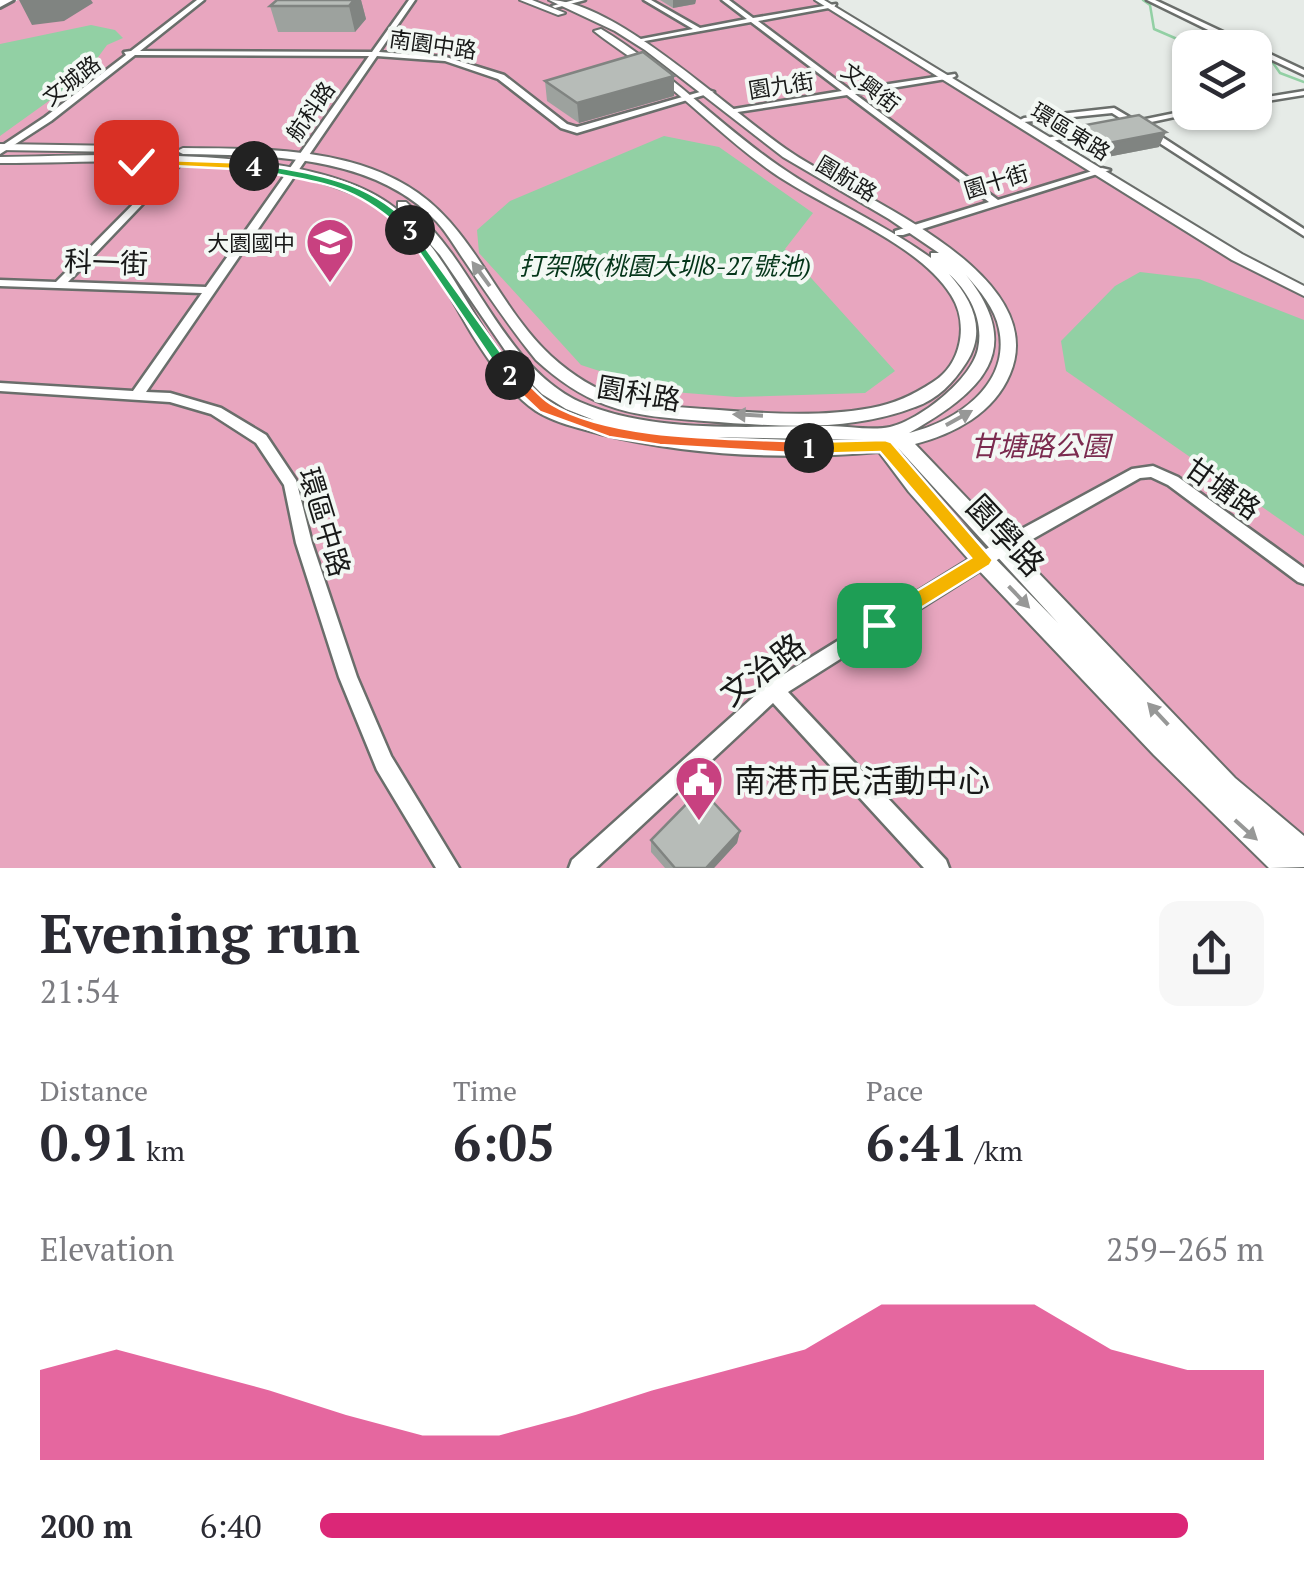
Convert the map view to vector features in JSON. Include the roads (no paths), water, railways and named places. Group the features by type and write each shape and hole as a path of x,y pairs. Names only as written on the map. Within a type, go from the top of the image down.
{"main road":[{"path":"0,4 8,0"}],"street":[{"name":"文城路","path":"1,151 198,0"},
{"name":"航科路","path":"138,393 412,0"},
{"path":"524,0 564,14 614,40 697,93 734,111 788,155 903,230 958,258 989,288 1002,311 1009,344 1003,374 979,407 887,433"},
{"name":"園航路","path":"536,0 557,3 623,38 773,157 903,230 967,283 989,326 989,347 982,368 965,391 887,433"},
{"path":"557,3 582,0"},
{"path":"648,0 697,30"},
{"name":"文興街","path":"725,0 995,202"},
{"path":"1156,1 1216,30"},
{"path":"557,3 641,41 781,173 942,275 965,305 970,323 964,358 934,391 901,410 887,433"},
{"path":"641,41 827,3"},
{"name":"環區東路","path":"827,3 1237,256 1304,289"},
{"name":"南園中路","path":"132,51 376,52 446,59 483,68 515,86 564,126 578,130 697,93"},
{"path":"1272,57 1304,74"},
{"name":"環區東路","path":"948,76 1050,138"},
{"name":"園九街","path":"734,111 948,76"},
{"path":"1272,99 1304,93"},
{"path":"1024,120 1110,110 1304,232"},
{"path":"1118,126 1172,116"},
{"path":"1050,138 1102,129"},
{"path":"1,151 176,163 298,164"},
{"name":"園科路","path":"1,151 298,164 363,184 412,213 428,228 536,378 570,405 642,425 887,433"},
{"path":"59,285 176,163"},
{"name":"園十街","path":"903,230 1102,171"},
{"name":"科一街","path":"0,283 210,290"},
{"name":"環區中路","path":"0,388 138,393 193,404 238,422 261,439 291,484 304,543 348,677 384,763 448,868"},
{"name":"園學路","path":"887,433 899,468 993,554 1226,786 1304,854"},
{"name":"甘塘路","path":"993,554 1124,478 1153,472 1304,577"},
{"name":"園學路","path":"993,554 1221,807 1288,868"},
{"name":"文治路","path":"580,868 774,690 993,554"},
{"path":"774,690 938,868"}],"water":[{"path":"91,25 115,30 123,38 107,45 85,75 0,136 0,44"},
{"name":"打架陂(桃園大圳8-27號池)","path":"664,136 719,147 813,213 785,249 895,371 865,393 736,397 661,391 581,365 479,253 477,230 510,201"},
{"path":"1140,272 1199,279 1304,320 1304,536 1066,371 1061,341 1115,286"}],"waterway":[{"path":"1143,0 1150,5 1154,29 1172,37"},
{"path":"1272,61 1280,73 1304,82"}],"place":[{"name":"大園國中","path":"330,284"},
{"name":"南港市民活動中心","path":"699,822"}],"park label":[{"name":"甘塘路公園","path":"1040,445"}]}
